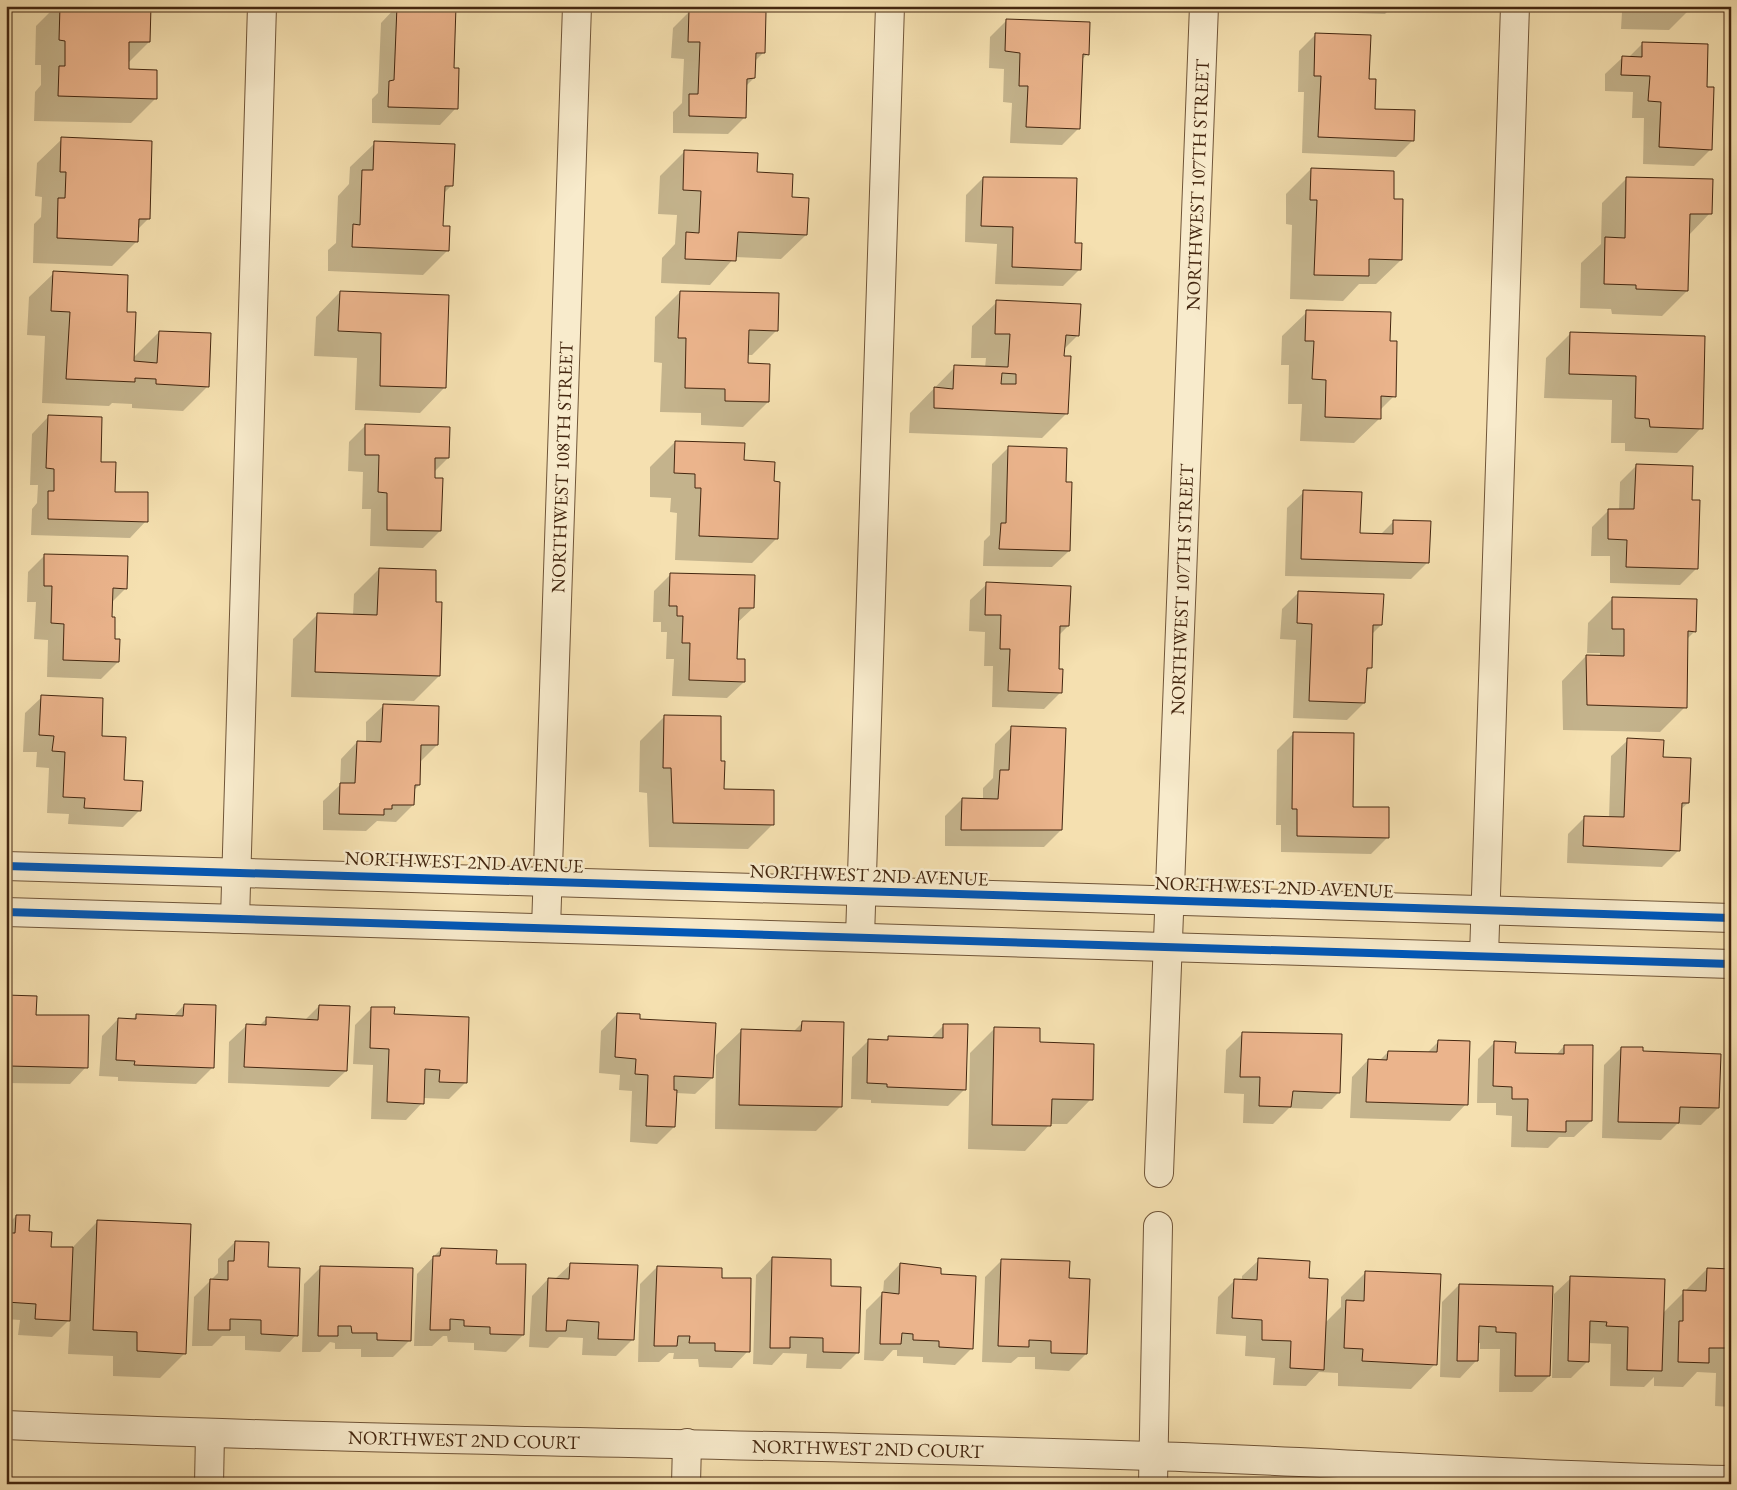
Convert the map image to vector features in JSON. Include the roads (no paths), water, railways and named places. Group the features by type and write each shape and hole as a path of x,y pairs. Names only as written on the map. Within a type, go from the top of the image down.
{"street":[{"path":"235,919 262,6"},
{"name":"NORTHWEST 108TH STREET","path":"546,928 577,6"},
{"path":"860,937 890,6"},
{"name":"NORTHWEST 107TH STREET","path":"1158,1173 1204,6"},
{"path":"1484,956 1515,6"},
{"name":"NORTHWEST 2ND AVENUE","path":"6,866 236,871 860,892 1170,899 1731,918"},
{"path":"6,912 1731,964"},
{"path":"1154,1484 1158,1226"},
{"name":"NORTHWEST 2ND COURT","path":"6,1425 210,1434 687,1443 1154,1456 1613,1481 1731,1480"},
{"path":"208,1484 210,1434"},
{"path":"686,1484 687,1443"}]}
